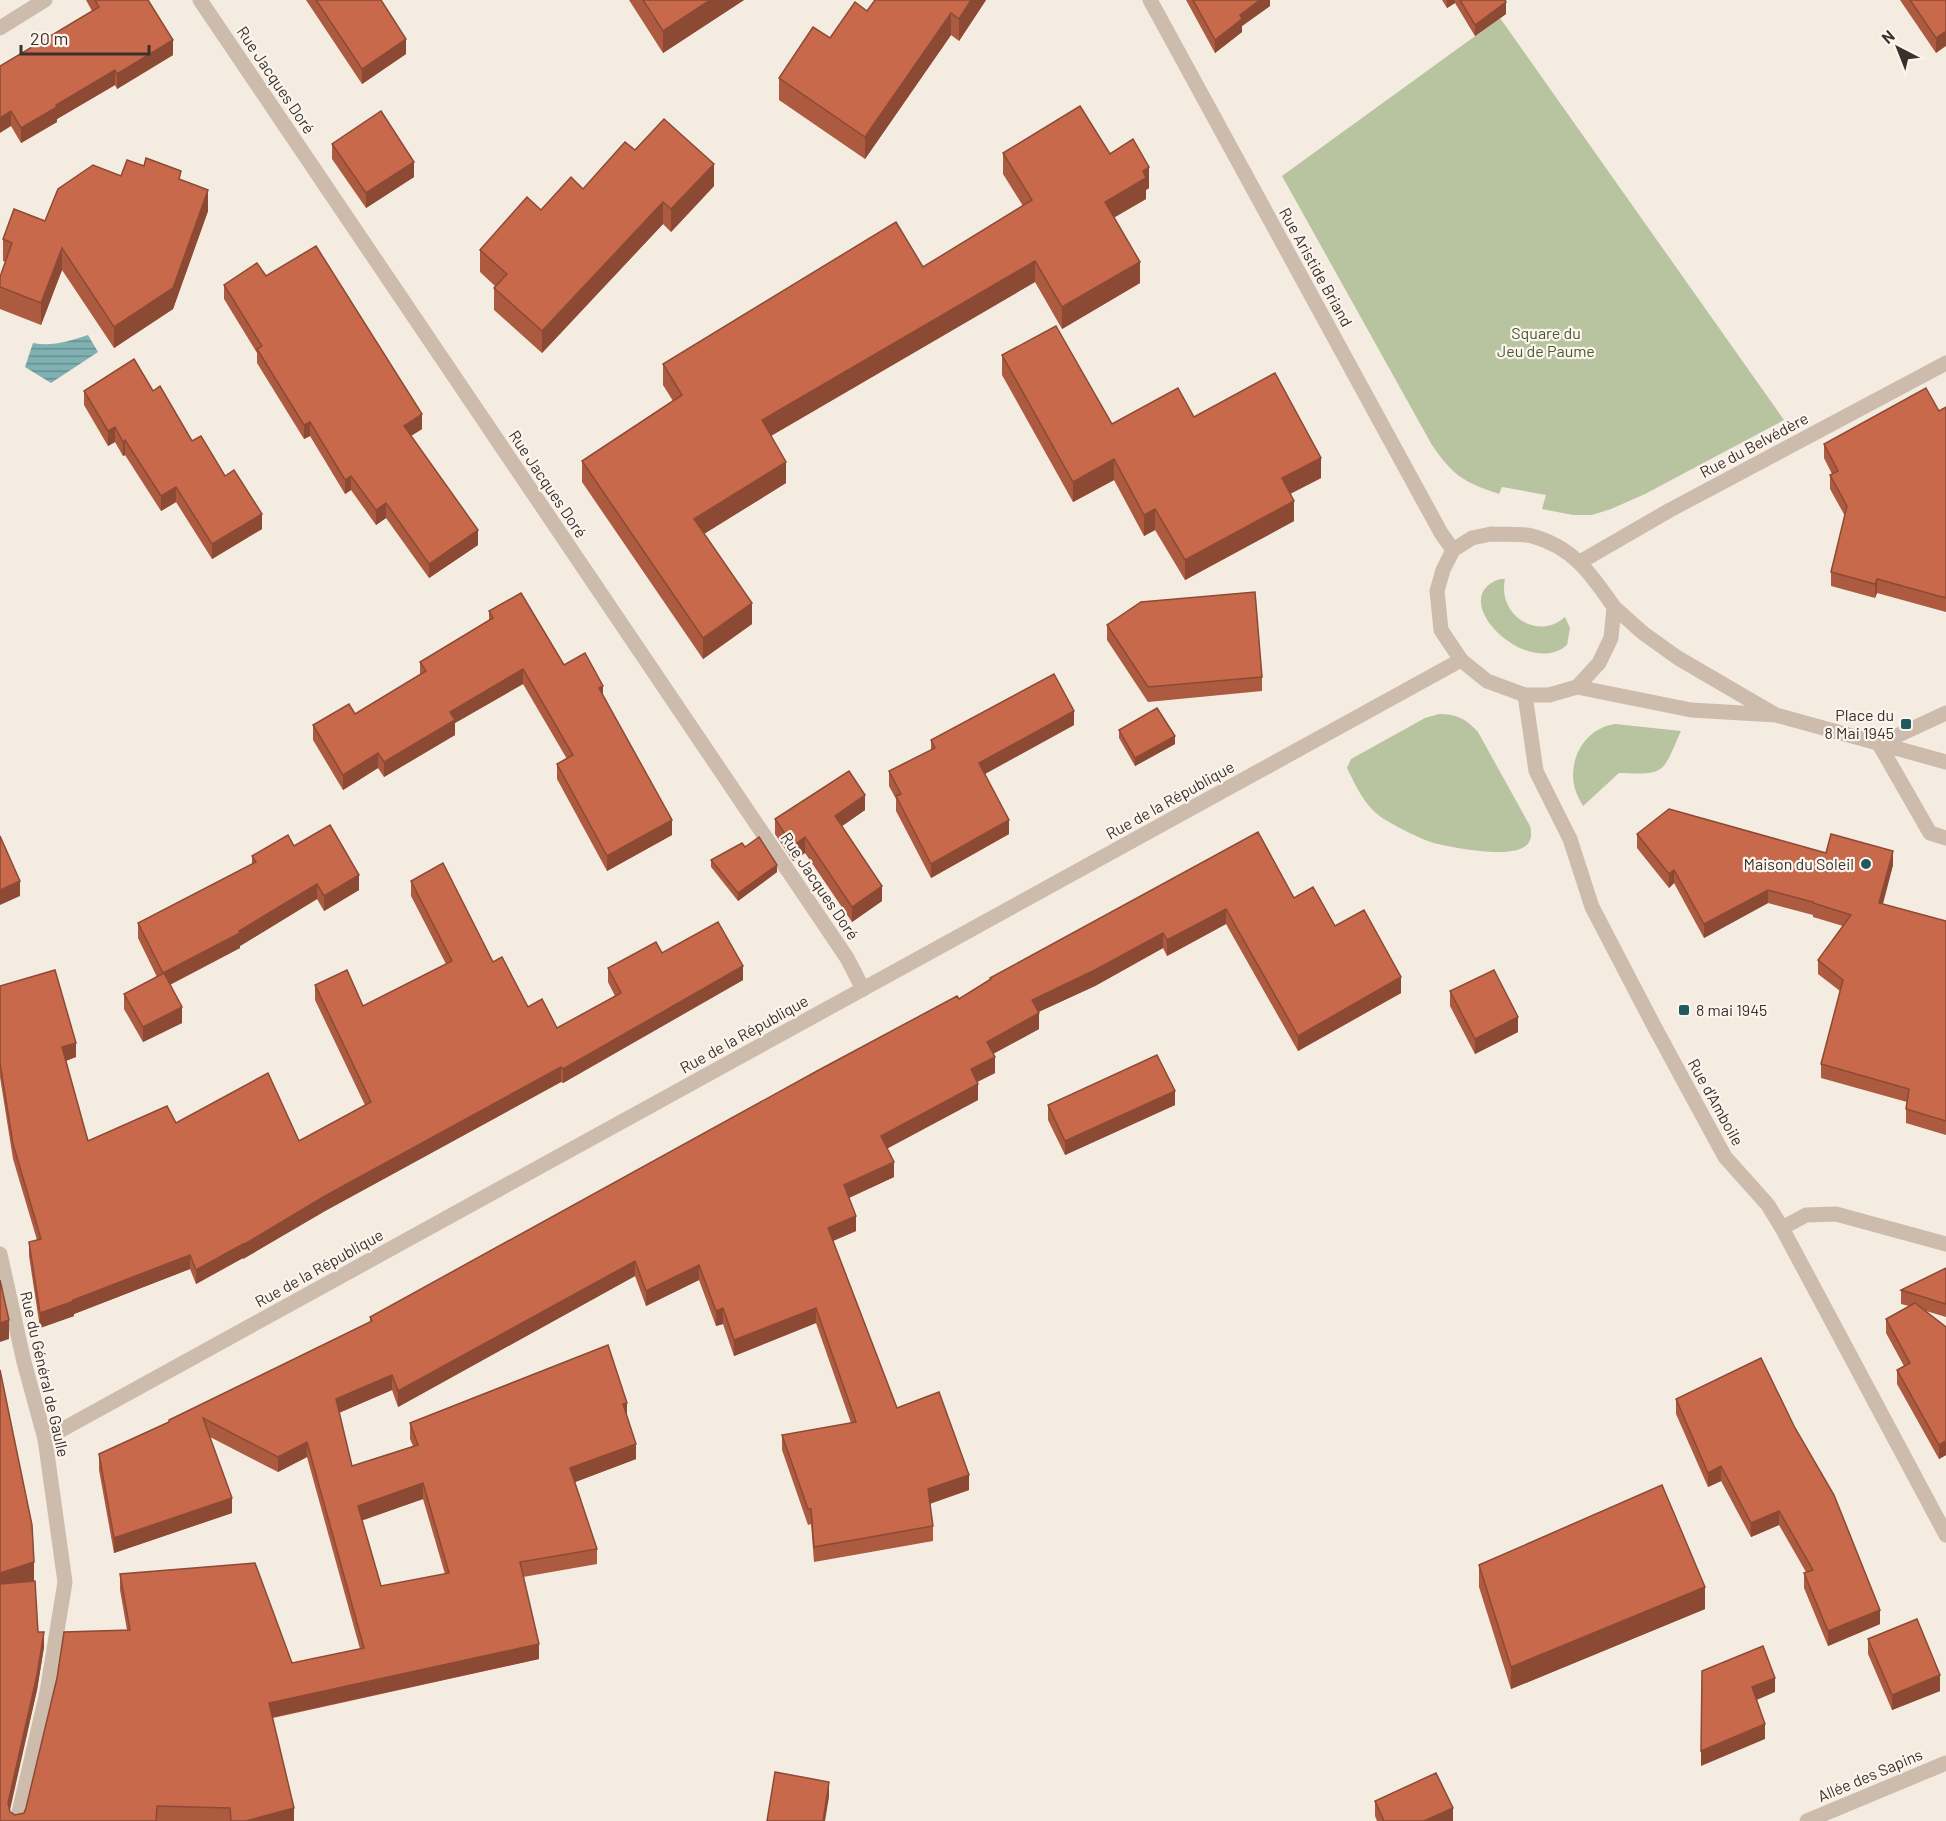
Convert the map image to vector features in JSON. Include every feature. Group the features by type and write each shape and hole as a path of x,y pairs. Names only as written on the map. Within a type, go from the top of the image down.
{"street":[{"path":"0,28 45,0"},
{"name":"Rue Jacques Doré","path":"200,0 847,958 863,989"},
{"name":"Rue Aristide Briand","path":"1150,0 1436,523 1453,550"},
{"name":"Rue du Belvédère","path":"1580,562 1670,510 1946,363"},
{"path":"1776,715 1678,658 1643,633 1614,607 1580,562 1560,546 1530,536 1491,534 1472,538 1453,550 1443,570 1437,591 1442,630 1461,660 1487,681 1525,695 1549,695 1577,687 1691,710 1776,715 1946,762"},
{"path":"1577,687 1599,663 1611,638 1614,607"},
{"name":"Rue de la République","path":"45,1439 1461,660"},
{"name":"Rue d'Amboile","path":"1525,695 1536,771 1570,838 1592,907 1725,1157 1768,1205 1782,1228 1946,1535"},
{"path":"1880,744 1946,713"},
{"path":"1880,744 1930,833 1946,838"},
{"path":"1782,1228 1806,1215 1836,1214 1946,1244"},
{"name":"Rue du Général de Gaulle","path":"0,1254 24,1362 45,1439 65,1582 47,1692 17,1821"},
{"name":"Allée des Sapins","path":"1807,1821 1944,1768"}],"green space":[{"name":"Square du Jeu de Paume","path":"1500,18 1784,420 1645,494 1592,515 1573,515 1542,509 1546,495 1502,487 1499,494 1460,477 1446,464 1432,445 1282,176"},
{"path":"1500,579 1505,579 1504,592 1507,603 1513,613 1522,620 1543,627 1554,624 1565,617 1570,628 1567,645 1551,653 1532,652 1514,645 1498,632 1486,617 1481,602 1485,589"},
{"path":"1439,714 1461,718 1478,732 1530,826 1531,838 1524,847 1506,852 1494,852 1429,841 1381,817 1361,795 1347,768 1351,759 1425,718"},
{"path":"1615,724 1681,731 1670,756 1661,768 1655,772 1619,773 1583,806 1575,789 1573,778 1576,757 1587,739 1595,732"}],"water":[{"path":"88,335 98,352 51,383 25,367 33,343 54,344"}],"building":[{"path":"95,0 148,0 173,40 117,74 115,70 21,128 11,111 0,118 0,66 99,7"},
{"path":"316,0 381,0 406,39 362,69"},
{"path":"643,0 710,0 663,31"},
{"path":"875,0 971,0 959,19 951,13 865,137 779,78 813,27 830,38 855,2 867,11"},
{"path":"1193,0 1260,0 1240,15 1242,19 1215,40"},
{"path":"1460,0 1505,0 1506,2 1475,25"},
{"path":"1910,0 1946,0 1946,31 1936,38"},
{"path":"1080,106 1110,154 1133,139 1149,167 1143,171 1146,178 1105,202 1140,262 1062,307 1035,261 762,420 786,462 694,519 752,603 703,638 582,461 682,395 663,364 896,222 923,267 1032,200 1003,153"},
{"path":"381,111 414,162 366,193 332,144"},
{"path":"664,119 714,164 671,209 663,202 542,331 494,288 507,274 480,250 527,197 541,210 571,177 583,189 625,142 635,150"},
{"path":"146,158 181,171 179,179 208,190 173,288 114,327 62,248 41,303 0,287 0,277 12,243 3,239 14,209 45,221 58,189 93,165 121,176 127,160 144,166"},
{"path":"316,246 422,414 404,426 478,530 429,564 386,503 376,510 351,476 345,480 310,422 304,425 257,349 262,346 224,285 257,263 266,276"},
{"path":"1056,326 1112,424 1178,388 1194,417 1275,373 1321,458 1282,478 1294,501 1185,560 1155,509 1144,515 1114,459 1073,482 1002,355"},
{"path":"134,359 153,391 160,386 192,441 201,436 225,476 234,470 262,514 212,544 176,487 161,496 115,427 108,431 84,391"},
{"path":"1926,388 1939,411 1946,407 1946,598 1877,579 1875,584 1831,572 1847,506 1830,475 1838,471 1824,444"},
{"path":"1255,592 1262,677 1148,687 1107,625 1141,602"},
{"path":"521,593 564,665 585,653 603,686 599,688 672,820 607,856 557,764 573,755 523,669 450,712 455,720 384,762 378,753 343,775 313,725 349,704 355,714 426,671 420,662 493,618 489,611"},
{"path":"1054,674 1074,711 979,763 1009,820 931,864 896,796 901,794 889,771 935,748 931,740"},
{"path":"1157,708 1175,736 1135,758 1119,730"},
{"path":"849,771 865,795 835,816 882,886 852,907 805,837 793,846 775,819"},
{"path":"1669,809 1826,853 1831,834 1893,851 1879,903 1946,921 1946,1121 1906,1109 1909,1089 1821,1064 1843,980 1818,960 1851,915 1768,890 1704,924 1674,870 1669,874 1637,834"},
{"path":"330,825 359,875 324,896 317,884 239,931 240,933 163,973 138,923 256,862 252,856 288,835 294,846"},
{"path":"1258,832 1294,898 1313,887 1335,926 1364,910 1401,977 1298,1036 1226,909 1167,940 1163,933 1095,970 1032,1000 1039,1013 987,1042 995,1057 971,1069 978,1084 881,1136 894,1162 844,1185 856,1216 828,1228 897,1408 939,1392 969,1475 928,1489 933,1526 814,1547 811,1509 808,1509 782,1435 856,1422 816,1308 734,1340 723,1308 716,1311 699,1265 646,1291 635,1261 398,1391 392,1375 336,1399 352,1466 418,1445 410,1423 608,1345 627,1403 623,1404 636,1444 570,1468 597,1549 520,1562 539,1644 269,1703 294,1808 246,1821 231,1821 230,1808 157,1806 156,1821 0,1821 0,1584 35,1581 38,1632 44,1632 37,1675 8,1803 10,1812 15,1815 24,1813 26,1808 57,1678 64,1632 130,1630 120,1574 255,1563 292,1663 364,1648 307,1442 278,1457 203,1418 232,1498 114,1538 99,1454 169,1422 372,1321 370,1317 817,1071 957,996 959,999 990,978","holes":["423,1483 449,1573 381,1586 358,1506"]},
{"path":"0,836 20,881 0,890"},
{"path":"759,837 777,865 738,893 711,860 742,843 745,847"},
{"path":"443,863 493,962 502,957 528,1007 542,999 557,1028 621,993 608,968 656,942 662,953 718,922 743,966 563,1069 561,1067 325,1196 196,1270 190,1255 40,1313 29,1242 41,1239 13,1144 0,1063 0,986 55,970 76,1043 62,1047 88,1141 167,1106 176,1123 268,1073 299,1141 371,1102 315,985 347,970 363,1006 452,961 411,881"},
{"path":"1494,970 1518,1017 1475,1039 1450,991"},
{"path":"164,973 182,1007 143,1027 124,994"},
{"path":"1157,1055 1175,1091 1065,1141 1048,1105"},
{"path":"1946,1268 1946,1304 1901,1290"},
{"path":"0,1280 9,1320 0,1323"},
{"path":"1915,1303 1946,1327 1946,1441 1939,1445 1897,1370 1910,1363 1886,1319"},
{"path":"1761,1358 1795,1428 1834,1495 1880,1610 1828,1631 1804,1573 1813,1570 1779,1511 1751,1523 1721,1466 1708,1473 1676,1399"},
{"path":"0,1370 32,1525 34,1562 0,1573"},
{"path":"1662,1485 1705,1587 1511,1667 1479,1565"},
{"path":"1917,1619 1940,1675 1892,1695 1868,1639"},
{"path":"1763,1646 1775,1678 1752,1687 1765,1724 1701,1751 1702,1671"},
{"path":"775,1772 829,1782 823,1821 767,1821"},
{"path":"1436,1773 1453,1808 1424,1821 1384,1821 1375,1801"}],"place":[{"name":"Place du 8 Mai 1945","path":"1906,724"},
{"name":"Maison du Soleil","path":"1866,864"},
{"name":"8 mai 1945","path":"1684,1010"}]}
